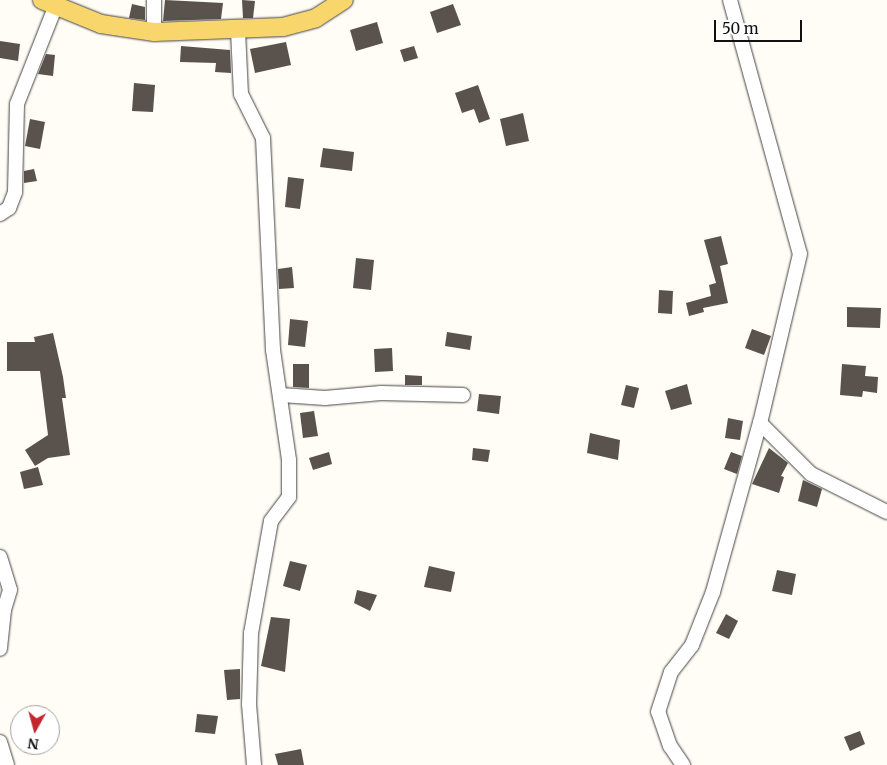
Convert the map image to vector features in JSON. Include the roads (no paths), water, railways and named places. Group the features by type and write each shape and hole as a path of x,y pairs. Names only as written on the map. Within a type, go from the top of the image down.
{"main road":[{"path":"49,3 101,24 154,32 238,31 283,27 316,18 344,0"}],"street":[{"path":"154,0 154,32"},
{"path":"683,765 670,746 658,712 671,672 692,645 713,592 760,423 800,254 730,0"},
{"path":"0,214 9,208 15,192 17,104 49,3"},
{"path":"238,31 241,94 263,138 273,350 289,460 289,497 271,521 251,633 250,704 254,765"},
{"path":"281,395 325,398 381,394 463,395"},
{"path":"760,423 811,474 887,512"},
{"path":"0,557 10,590 4,610 0,650"},
{"path":"0,742 4,762"}]}
